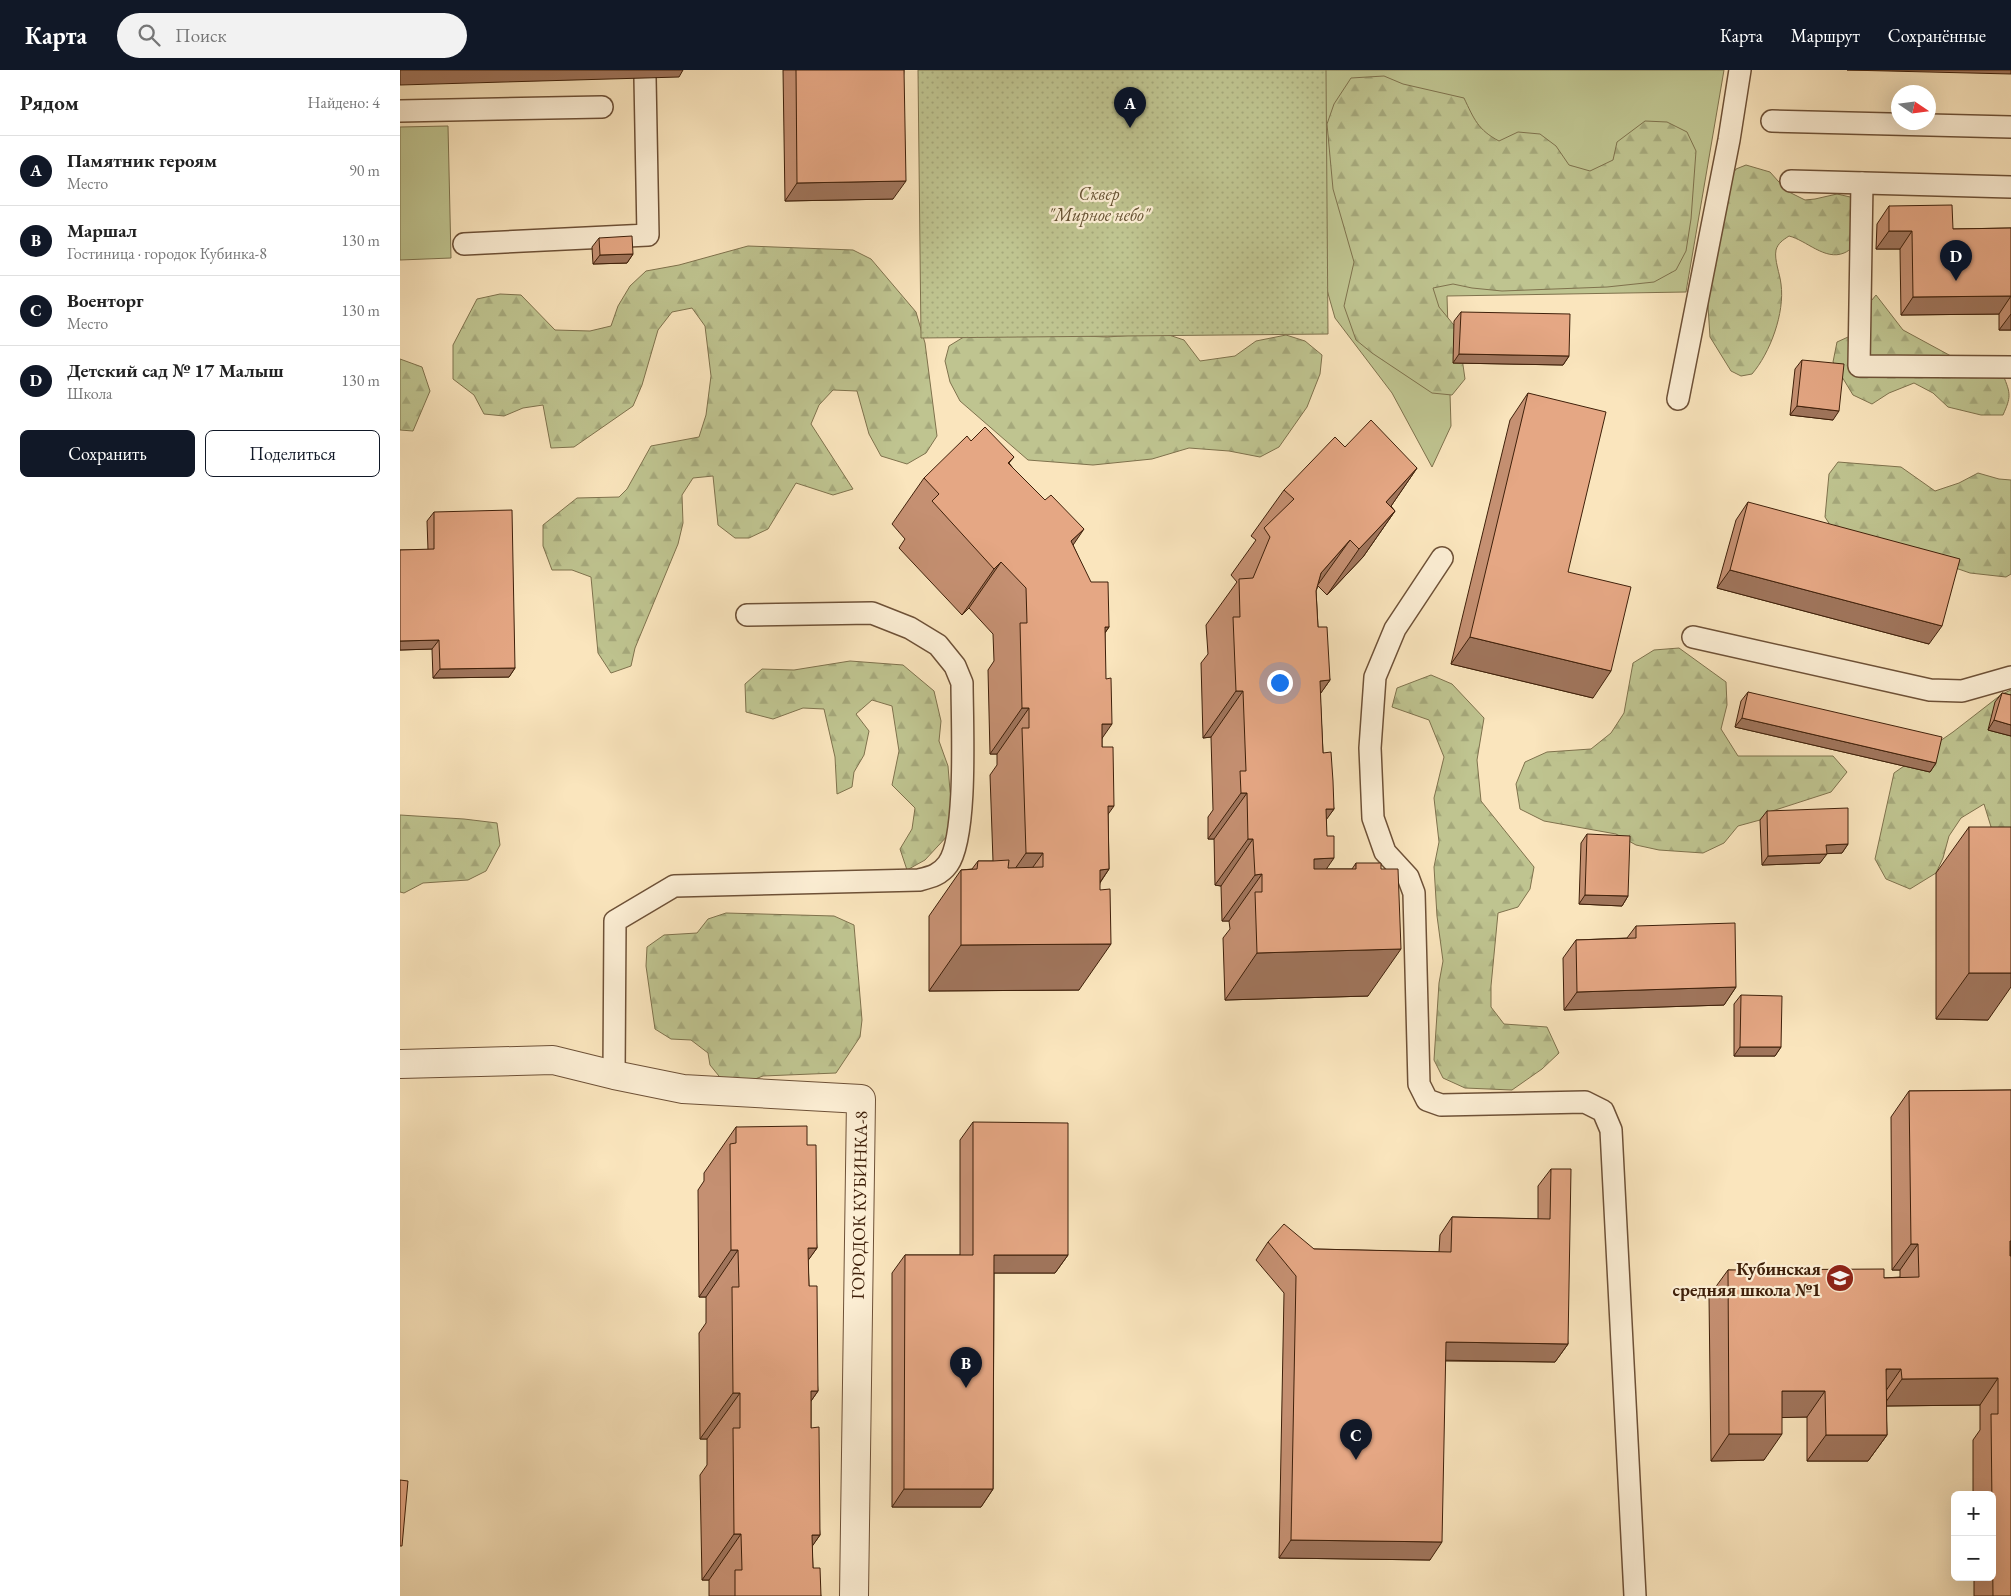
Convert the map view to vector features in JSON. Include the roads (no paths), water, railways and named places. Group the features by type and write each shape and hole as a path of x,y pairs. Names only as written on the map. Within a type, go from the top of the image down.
{"street":[{"name":"ГОРОДОК КУБИНКА-8","path":"400,1064 553,1060 614,1075 683,1088 861,1100 854,1596"}],"lane":[{"path":"1678,399 1729,140 1740,70"},
{"path":"464,244 648,235 645,78"},
{"path":"400,111 602,107"},
{"path":"1772,121 2011,128"},
{"path":"1791,181 2011,187"},
{"path":"1862,183 1859,366 2011,367"},
{"path":"1442,558 1395,629 1375,677 1370,748 1373,818 1385,852 1408,877 1414,893 1418,1084 1427,1100 1441,1105 1585,1102 1603,1111 1612,1130 1635,1596"},
{"path":"614,1075 615,921 674,886 919,880 937,876 949,864 955,844 961,812 962,683 955,666 938,646 910,628 872,612 747,615"},
{"path":"1693,638 1930,690 1962,691 2011,677"}],"place":[{"name":"Памятник героям","path":"1130,128"},
{"name":"Детский сад № 17 Малыш","path":"1956,281"},
{"name":"Кубинская средняя школа №1","path":"1840,1278"},
{"name":"Маршал","path":"966,1388"},
{"name":"Военторг","path":"1356,1460"}],"park label":[{"name":"Сквер \"Мирное небо\"","path":"1099,203"}]}
